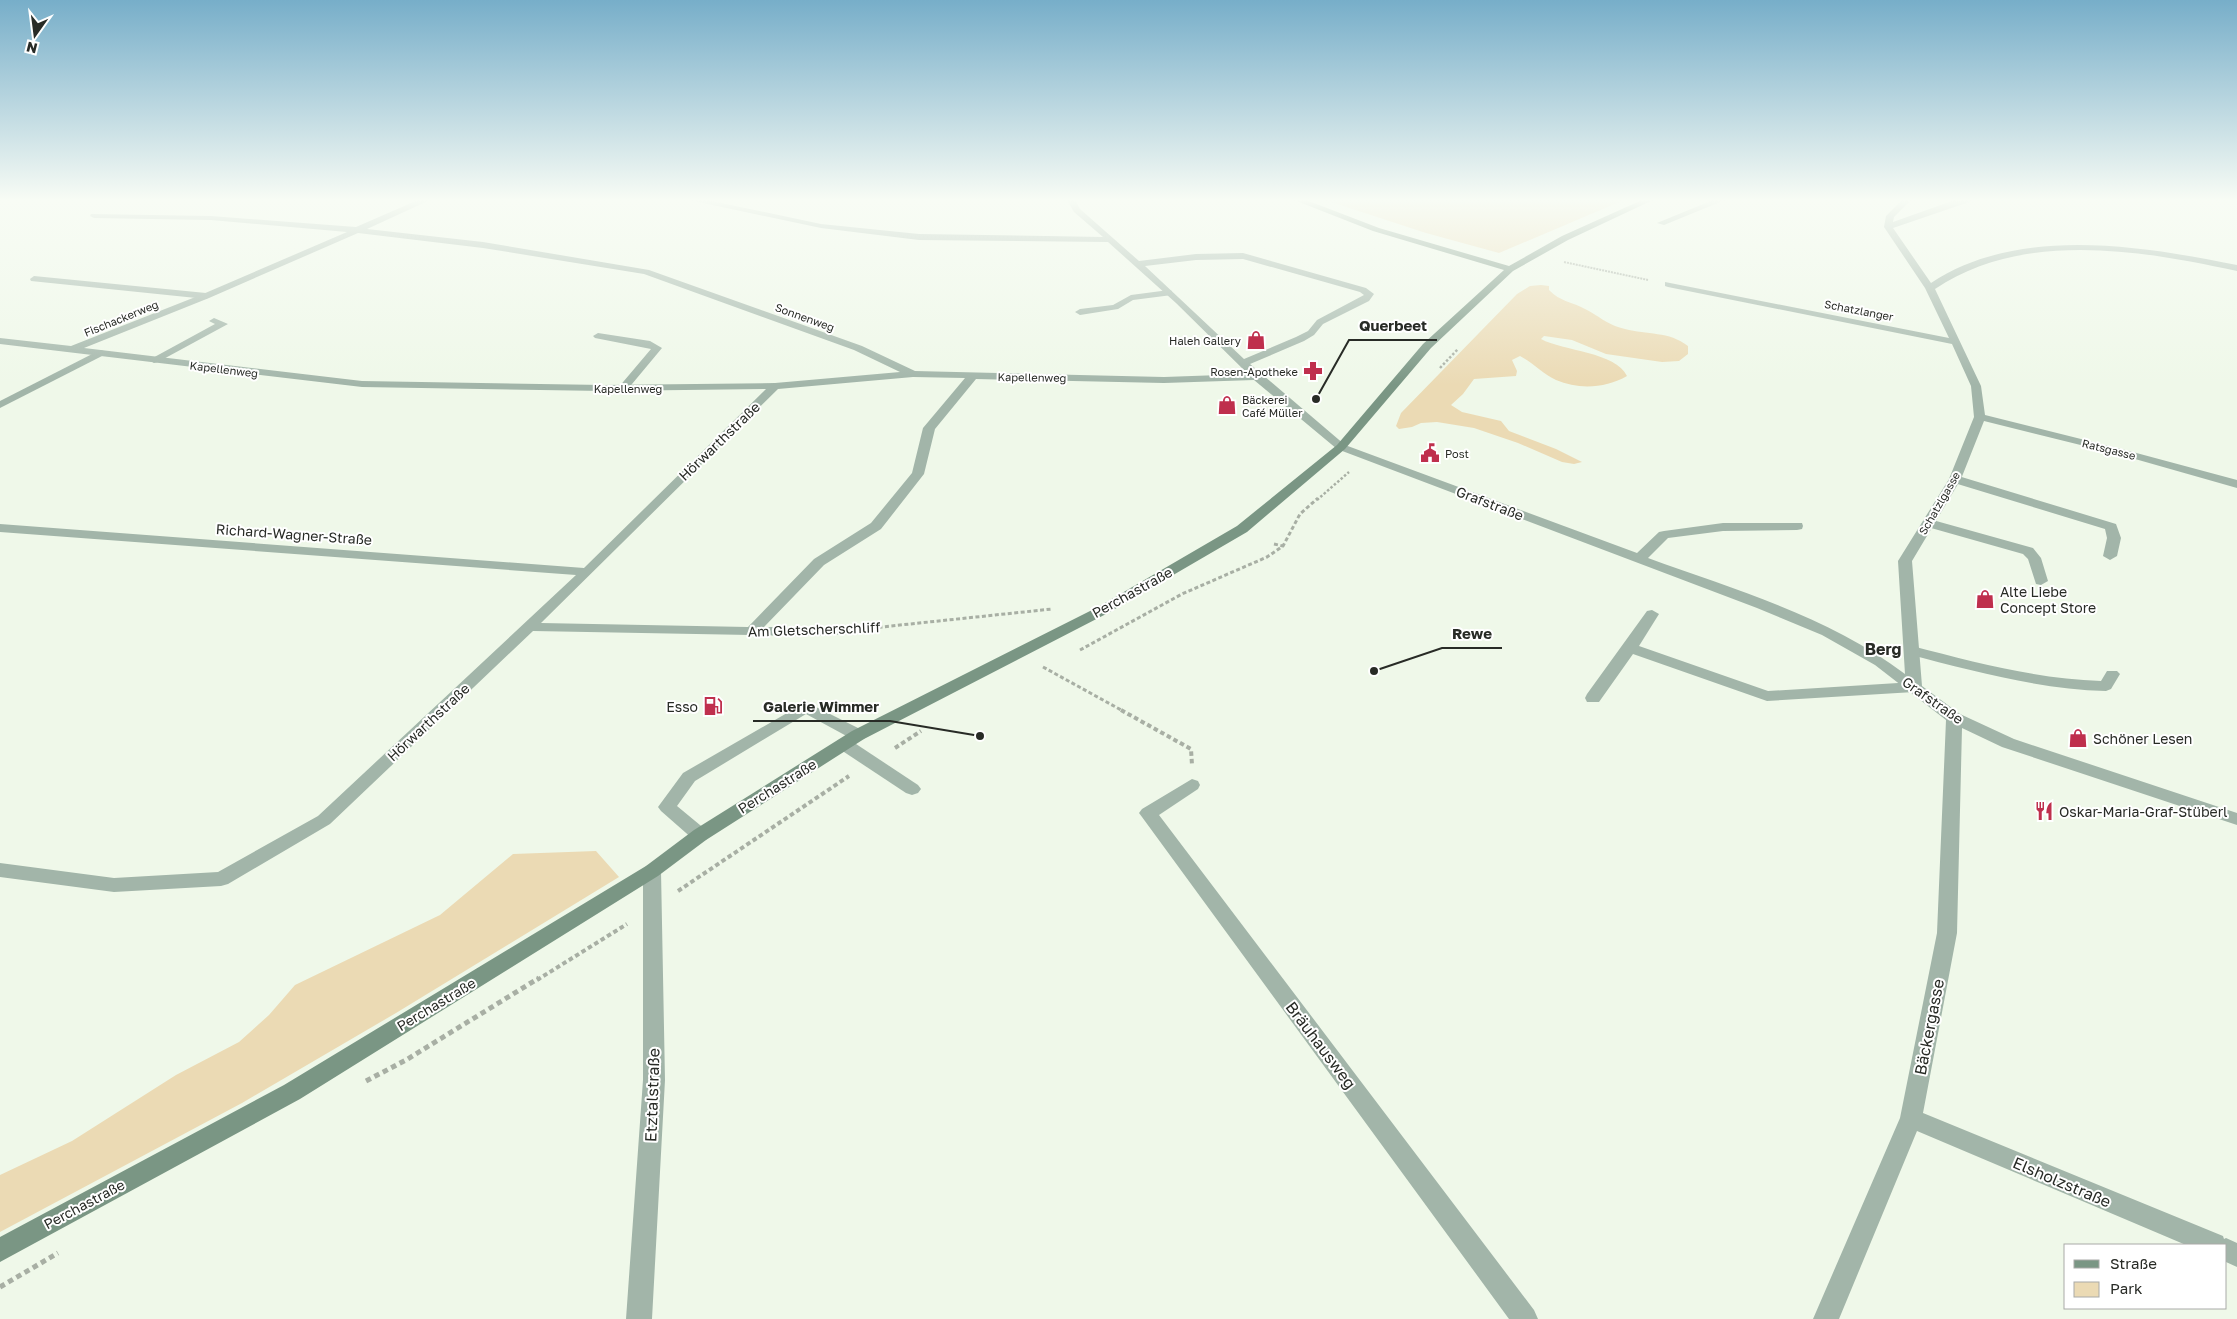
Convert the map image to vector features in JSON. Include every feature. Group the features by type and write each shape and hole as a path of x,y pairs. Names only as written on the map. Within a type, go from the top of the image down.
{"main road":[{"path":"1484,262 1510,269"},
{"name":"Perchastraße","path":"0,1250 292,1092 652,871 700,835 851,739 1103,610 1242,529 1341,447 1427,346 1510,269 1523,262"}],"street":[{"name":"Fischackerweg","path":"72,349 206,296 285,262"},
{"name":"Sonnenweg","path":"583,262 646,272 858,348 913,374"},
{"name":"Grafstraße","path":"1134,262 1257,377 1341,447 1639,559 1826,632 1880,662 1954,718 2008,742 2237,819"},
{"path":"1136,264 1157,262"},
{"path":"1243,363 1311,333 1320,322 1366,299 1369,294 1363,290 1263,262"},
{"name":"Schatzlgasse","path":"1912,262 1930,288 1976,386 1980,417 1955,478 1905,561 1914,687"},
{"path":"1930,288 1960,270 1984,262"},
{"path":"2208,262 2237,268"},
{"path":"34,279 206,296"},
{"name":"Schatzlanger","path":"1668,284 1956,342"},
{"path":"1080,312 1114,307 1131,298 1169,293"},
{"path":"154,360 223,324 214,321"},
{"path":"598,336 650,344 657,348 623,388"},
{"name":"Kapellenweg","path":"0,341 362,384 623,388 775,386 913,374 1164,380 1257,377"},
{"path":"0,405 100,353"},
{"path":"752,631 819,562 876,526 918,474 929,428 973,376"},
{"name":"Hörwarthstraße","path":"0,870 114,885 221,879 324,820 587,572 775,386"},
{"name":"Ratsgasse","path":"1980,417 2125,452 2236,483"},
{"path":"1955,478 2111,527 2114,538 2110,556"},
{"path":"1929,523 2028,551 2034,558 2041,580"},
{"path":"1639,559 1664,535 1723,527 1797,526"},
{"name":"Richard-Wagner-Straße","path":"0,528 587,572"},
{"path":"1592,698 1630,648 1652,614"},
{"name":"Am Gletscherschliff","path":"528,627 848,631"},
{"path":"1630,648 1767,696 1914,687"},
{"path":"1912,651 1994,671 2080,686 2106,686 2112,674"},
{"path":"700,835 667,807 689,777 806,707 851,739 872,762 912,789"},
{"name":"Bäckergasse","path":"1826,1319 1911,1118 1947,932 1954,718"},
{"name":"Bräuhausweg","path":"1192,785 1148,813 1525,1319"},
{"name":"Etztalstraße","path":"639,1319 654,1080 652,871"},
{"name":"Elsholzstraße","path":"1911,1118 2212,1244"}],"path":[{"path":"1564,262 1668,284"},
{"path":"1440,368 1461,347"},
{"path":"1079,650 1182,594 1250,566 1283,546 1300,514 1366,457"},
{"path":"1274,544 1283,546"},
{"name":"Am Gletscherschliff","path":"848,631 1054,609"},
{"path":"1035,671 1052,663"},
{"path":"1043,667 1191,749 1192,785"},
{"path":"653,908 819,795 928,728"}],"green space":[{"path":"1530,286 1549,286 1549,290 1558,297 1583,308 1612,325 1681,341 1688,346 1688,354 1679,361 1662,362 1606,354 1572,340 1544,336 1541,339 1612,362 1621,368 1627,376 1601,385 1574,385 1556,380 1520,356 1512,360 1517,371 1516,376 1474,379 1463,394 1451,405 1462,412 1501,421 1509,431 1556,449 1582,462 1574,464 1562,462 1518,443 1474,428 1437,422 1421,423 1399,429 1396,426 1401,413 1517,294"},
{"path":"596,851 619,877 396,1013 242,1103 0,1232 0,1175 72,1141 176,1075 239,1042 269,1015 295,985 440,915 513,854"}],"place":[{"name":"Haleh Gallery","path":"1256,340"},
{"name":"Rosen-Apotheke","path":"1313,371"},
{"name":"Querbeet","path":"1316,399"},
{"name":"Bäckerei Café Müller","path":"1227,405"},
{"name":"Post","path":"1430,453"},
{"name":"Alte Liebe Concept Store","path":"1985,599"},
{"name":"Rewe","path":"1374,671"},
{"name":"Esso","path":"713,706"},
{"name":"Galerie Wimmer","path":"980,736"},
{"name":"Schöner Lesen","path":"2078,738"},
{"name":"Oskar-Maria-Graf-Stüberl","path":"2044,811"}],"district":[{"name":"Berg","path":"1883,649"}]}
